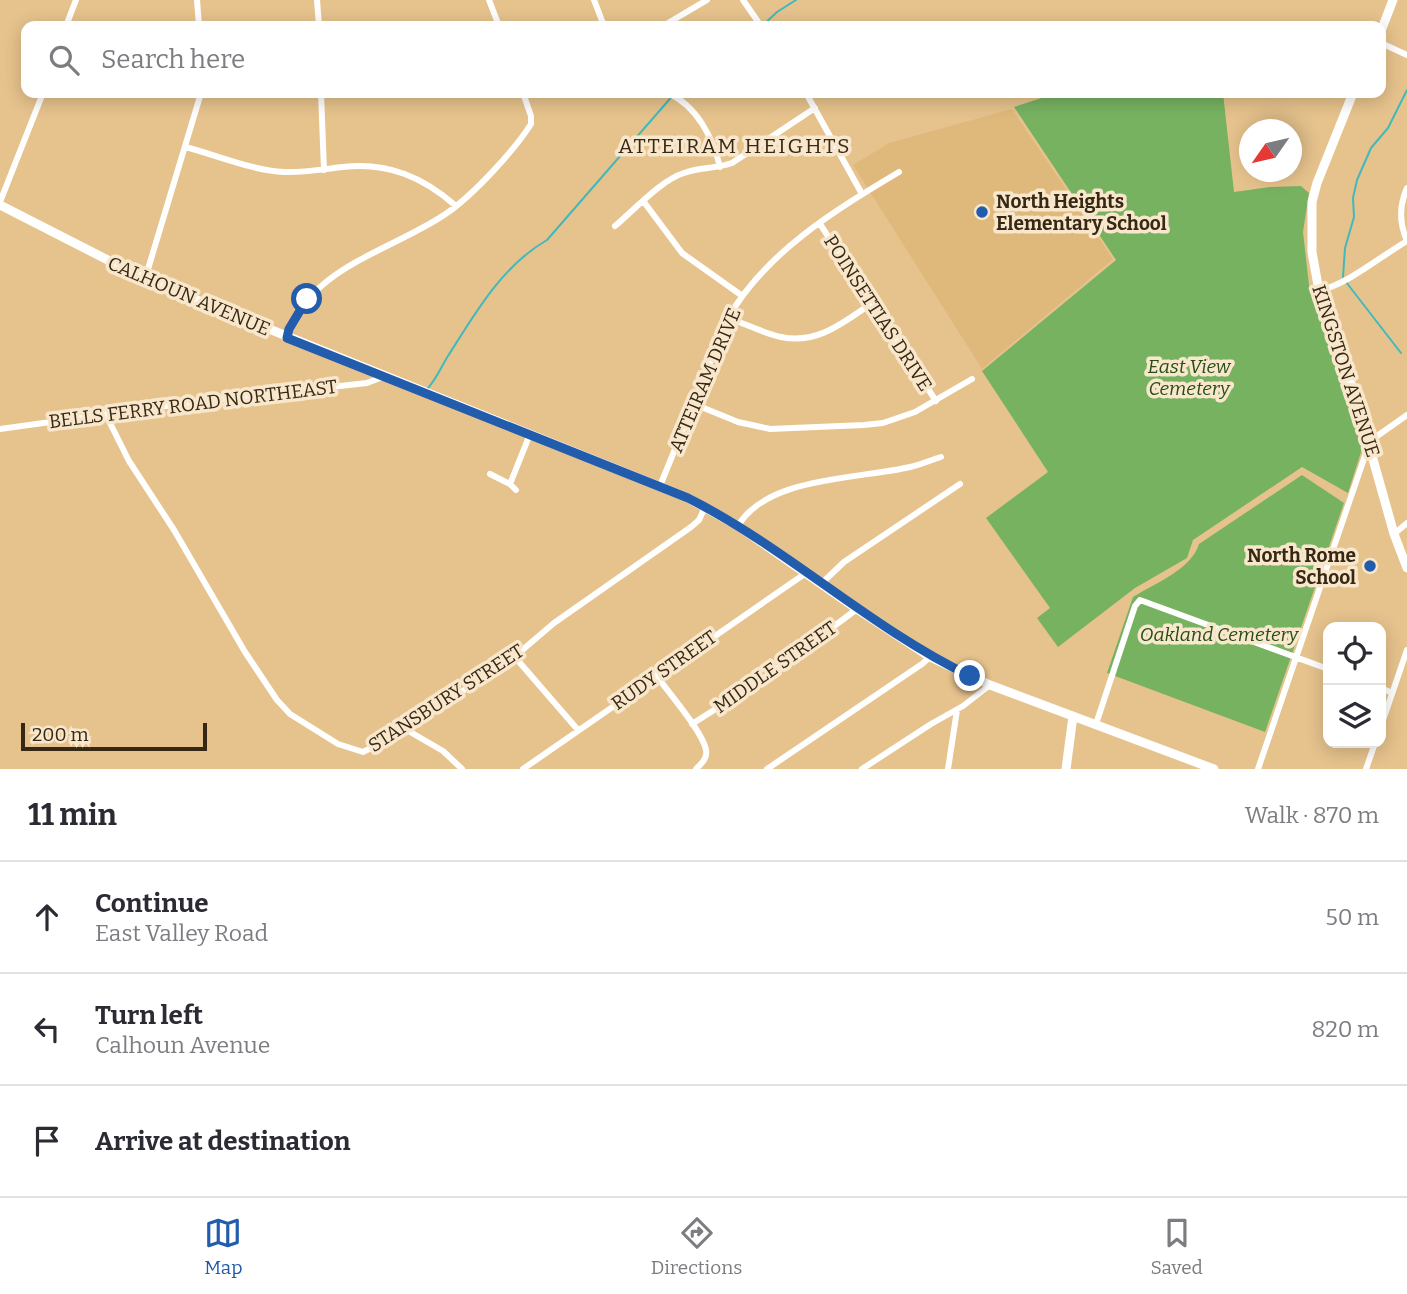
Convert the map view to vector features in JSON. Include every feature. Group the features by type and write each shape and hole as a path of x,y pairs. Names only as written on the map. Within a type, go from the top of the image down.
{"street":[{"path":"68,21 76,0"},
{"path":"197,0 199,21"},
{"path":"317,0 319,21"},
{"path":"489,0 497,21"},
{"path":"594,0 602,21"},
{"path":"671,21 707,0"},
{"path":"743,0 758,21"},
{"path":"1385,21 1393,0"},
{"path":"1386,45 1407,55"},
{"path":"0,204 41,98"},
{"path":"145,279 199,98"},
{"path":"321,98 324,170"},
{"path":"287,338 307,299 327,280 456,206 495,167 531,124 525,98"},
{"path":"677,98 684,102 698,119 715,146 720,167"},
{"path":"809,98 862,194"},
{"name":"KINGSTON AVENUE","path":"1351,98 1312,202 1312,252 1319,291 1370,442 1394,534 1407,568"},
{"path":"615,226 681,173 720,167 740,159 815,108"},
{"path":"184,148 270,171 324,170 359,165 386,167 428,183 456,206"},
{"name":"ATTEIRAM DRIVE","path":"660,486 741,295 783,250 862,194 899,172"},
{"path":"1319,291 1331,288 1357,274 1407,242 1400,211 1407,188"},
{"path":"644,202 682,253 741,295"},
{"name":"CALHOUN AVENUE","path":"0,204 58,237 145,279 660,486 738,526 930,657 990,685 1214,769"},
{"name":"POINSETTIAS DRIVE","path":"820,224 936,401"},
{"path":"729,318 779,337 804,339 826,333 872,303"},
{"name":"BELLS FERRY ROAD NORTHEAST","path":"0,429 367,383 385,376"},
{"path":"694,404 747,424 770,429 883,422 915,412 972,379"},
{"name":"STANSBURY STREET","path":"106,415 129,461 174,530 245,652 277,699 290,714 338,744 363,752 400,726 471,686 513,656 554,623 691,527 705,507"},
{"path":"1258,769 1370,442 1407,415"},
{"path":"510,484 530,434"},
{"path":"738,526 748,513 761,503 816,481 910,467 941,457"},
{"path":"490,474 516,490"},
{"path":"821,584 844,562 960,484"},
{"path":"1394,534 1407,523"},
{"name":"RUDY STREET","path":"523,769 806,572"},
{"path":"1096,724 1135,606 1140,600 1323,667"},
{"name":"MIDDLE STREET","path":"692,724 763,679 857,609"},
{"path":"1386,711 1407,650"},
{"path":"513,656 578,730"},
{"path":"767,769 930,657"},
{"path":"656,675 692,724 706,750 706,758 696,769"},
{"path":"862,769 957,710 990,685"},
{"path":"1386,690 1392,693"},
{"path":"948,769 957,710"},
{"path":"1066,769 1073,716"},
{"path":"400,726 443,751 462,769"},
{"path":"1366,769 1373,748"}],"shaded area":[{"name":"North Heights Elementary School","path":"1012,109 1113,259 982,369 853,165 889,143"}],"green space":[{"name":"East View Cemetery","path":"1042,98 1224,98 1234,192 1301,186 1309,193 1303,232 1309,285 1363,446 1348,493 1302,467 1193,540 1187,558 1135,588 1058,647 1037,618 1050,608 986,518 1048,472 982,371 1116,260 1014,107"},
{"name":"Oakland Cemetery","path":"1302,475 1344,503 1265,732 1107,673 1133,597 1180,569 1195,553 1199,544"}],"waterway":[{"path":"767,21 796,0"},
{"path":"1343,277 1345,248 1354,217 1353,198 1357,180 1371,148 1388,128 1407,90"},
{"path":"428,388 491,291 516,263 547,240 671,98"},
{"path":"1346,282 1401,353"}],"place":[{"name":"North Heights Elementary School","path":"982,212"},
{"name":"North Rome School","path":"1370,566"}],"district":[{"name":"ATTEIRAM HEIGHTS","path":"735,146"}],"route":[{"path":"307,299 289,329 287,338 688,498 719,514 770,547 930,657 970,676"}]}
